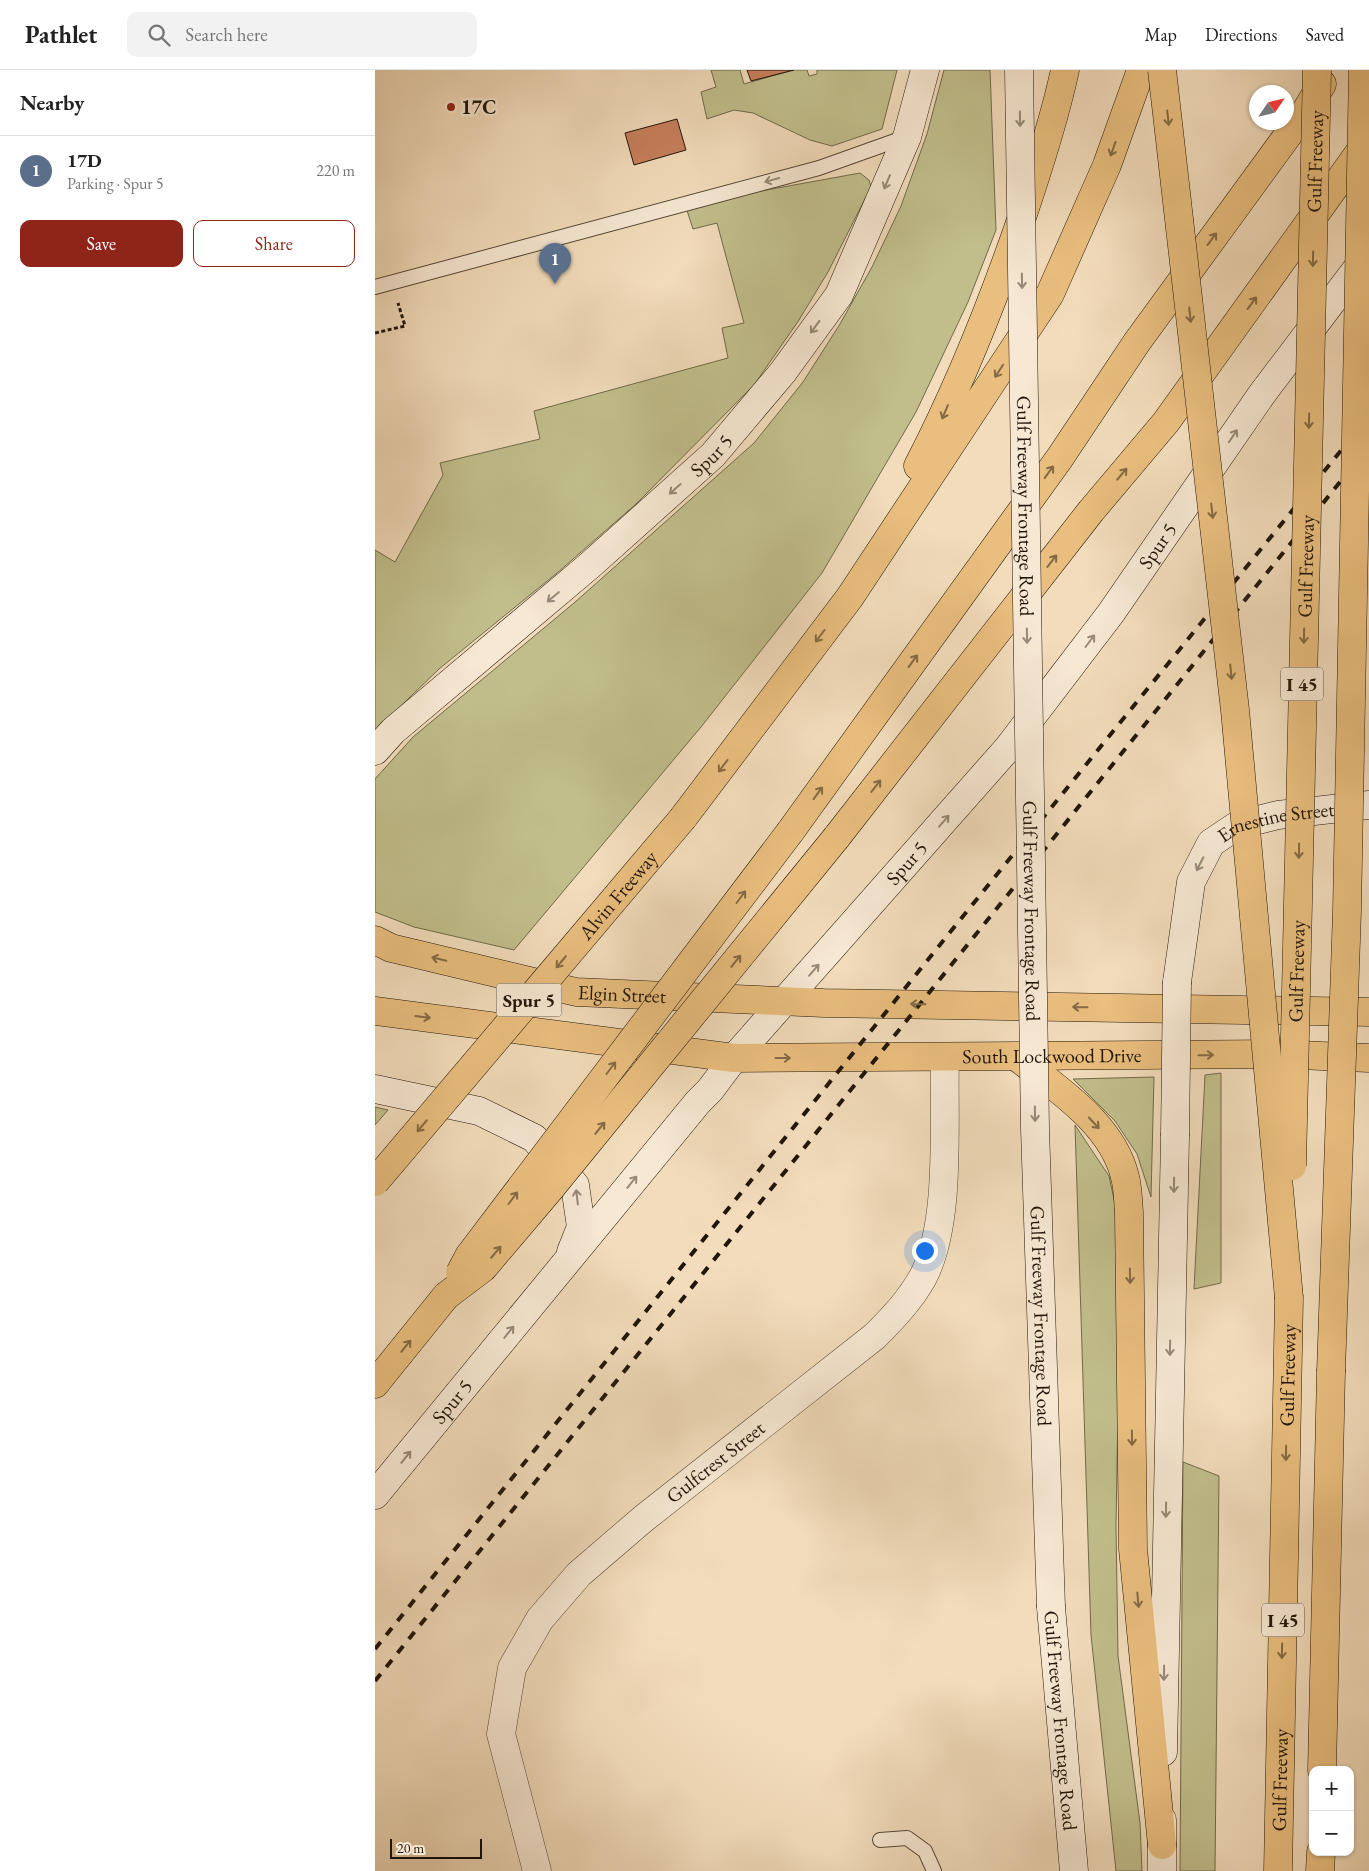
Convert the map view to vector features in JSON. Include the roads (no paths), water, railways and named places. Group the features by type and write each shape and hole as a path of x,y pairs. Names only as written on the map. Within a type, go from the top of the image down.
{"main road":[{"name":"Spur 5","path":"375,751 393,731 589,566 713,455 783,372 839,295 907,137 925,70"},
{"name":"Gulf Freeway Frontage Road","path":"1019,70 1035,1128 1051,1608 1074,1871"},
{"path":"849,598 940,423 993,299 1055,120 1065,70"},
{"path":"849,598 1050,294 1107,166 1141,70"},
{"path":"1162,70 1235,710 1289,1298"},
{"name":"Gulf Freeway","path":"1277,1871 1317,70"},
{"path":"375,1384 447,1296 469,1256 790,832 1059,459 1137,342 1307,108 1330,70"},
{"name":"I 45","path":"1322,1766 1331,1372 1347,911 1363,70"},
{"path":"447,1296 483,1268 550,1190 836,838 1091,511 1166,422 1369,139"},
{"name":"Spur 5","path":"375,1495 710,1090 734,1058 786,1002 1008,748 1111,613 1262,394 1369,253"},
{"name":"Alvin Freeway","path":"375,1182 683,818 849,598"},
{"name":"Ernestine Street","path":"1162,1858 1165,1579 1177,982 1191,882 1211,843 1238,825 1278,815 1369,805"},
{"name":"Elgin Street","path":"375,940 391,948 576,992 786,1002"},
{"path":"786,1002 1369,1012"},
{"path":"375,1011 734,1058"},
{"name":"South Lockwood Drive","path":"734,1058 1275,1054 1369,1058"},
{"name":"Gulfcrest Street","path":"537,1871 501,1734 512,1668 540,1619 579,1574 643,1519 875,1336 903,1308 924,1275 938,1229 943,1195 945,1057"},
{"path":"1017,1057 1095,1122 1115,1150 1125,1176 1129,1212 1133,1549 1162,1858"},
{"path":"375,1089 479,1111 534,1138 575,1185 581,1227 568,1260"},
{"path":"1320,1871 1321,1856"}],"lane":[{"path":"375,287 819,168 907,137"},
{"path":"880,1840 907,1838 925,1851 933,1871"}],"railway":[{"path":"375,1649 951,931 1369,416"},
{"path":"375,1681 1369,446"}],"place":[{"name":"17C","path":"451,107"},
{"name":"17D","path":"555,284"}]}
